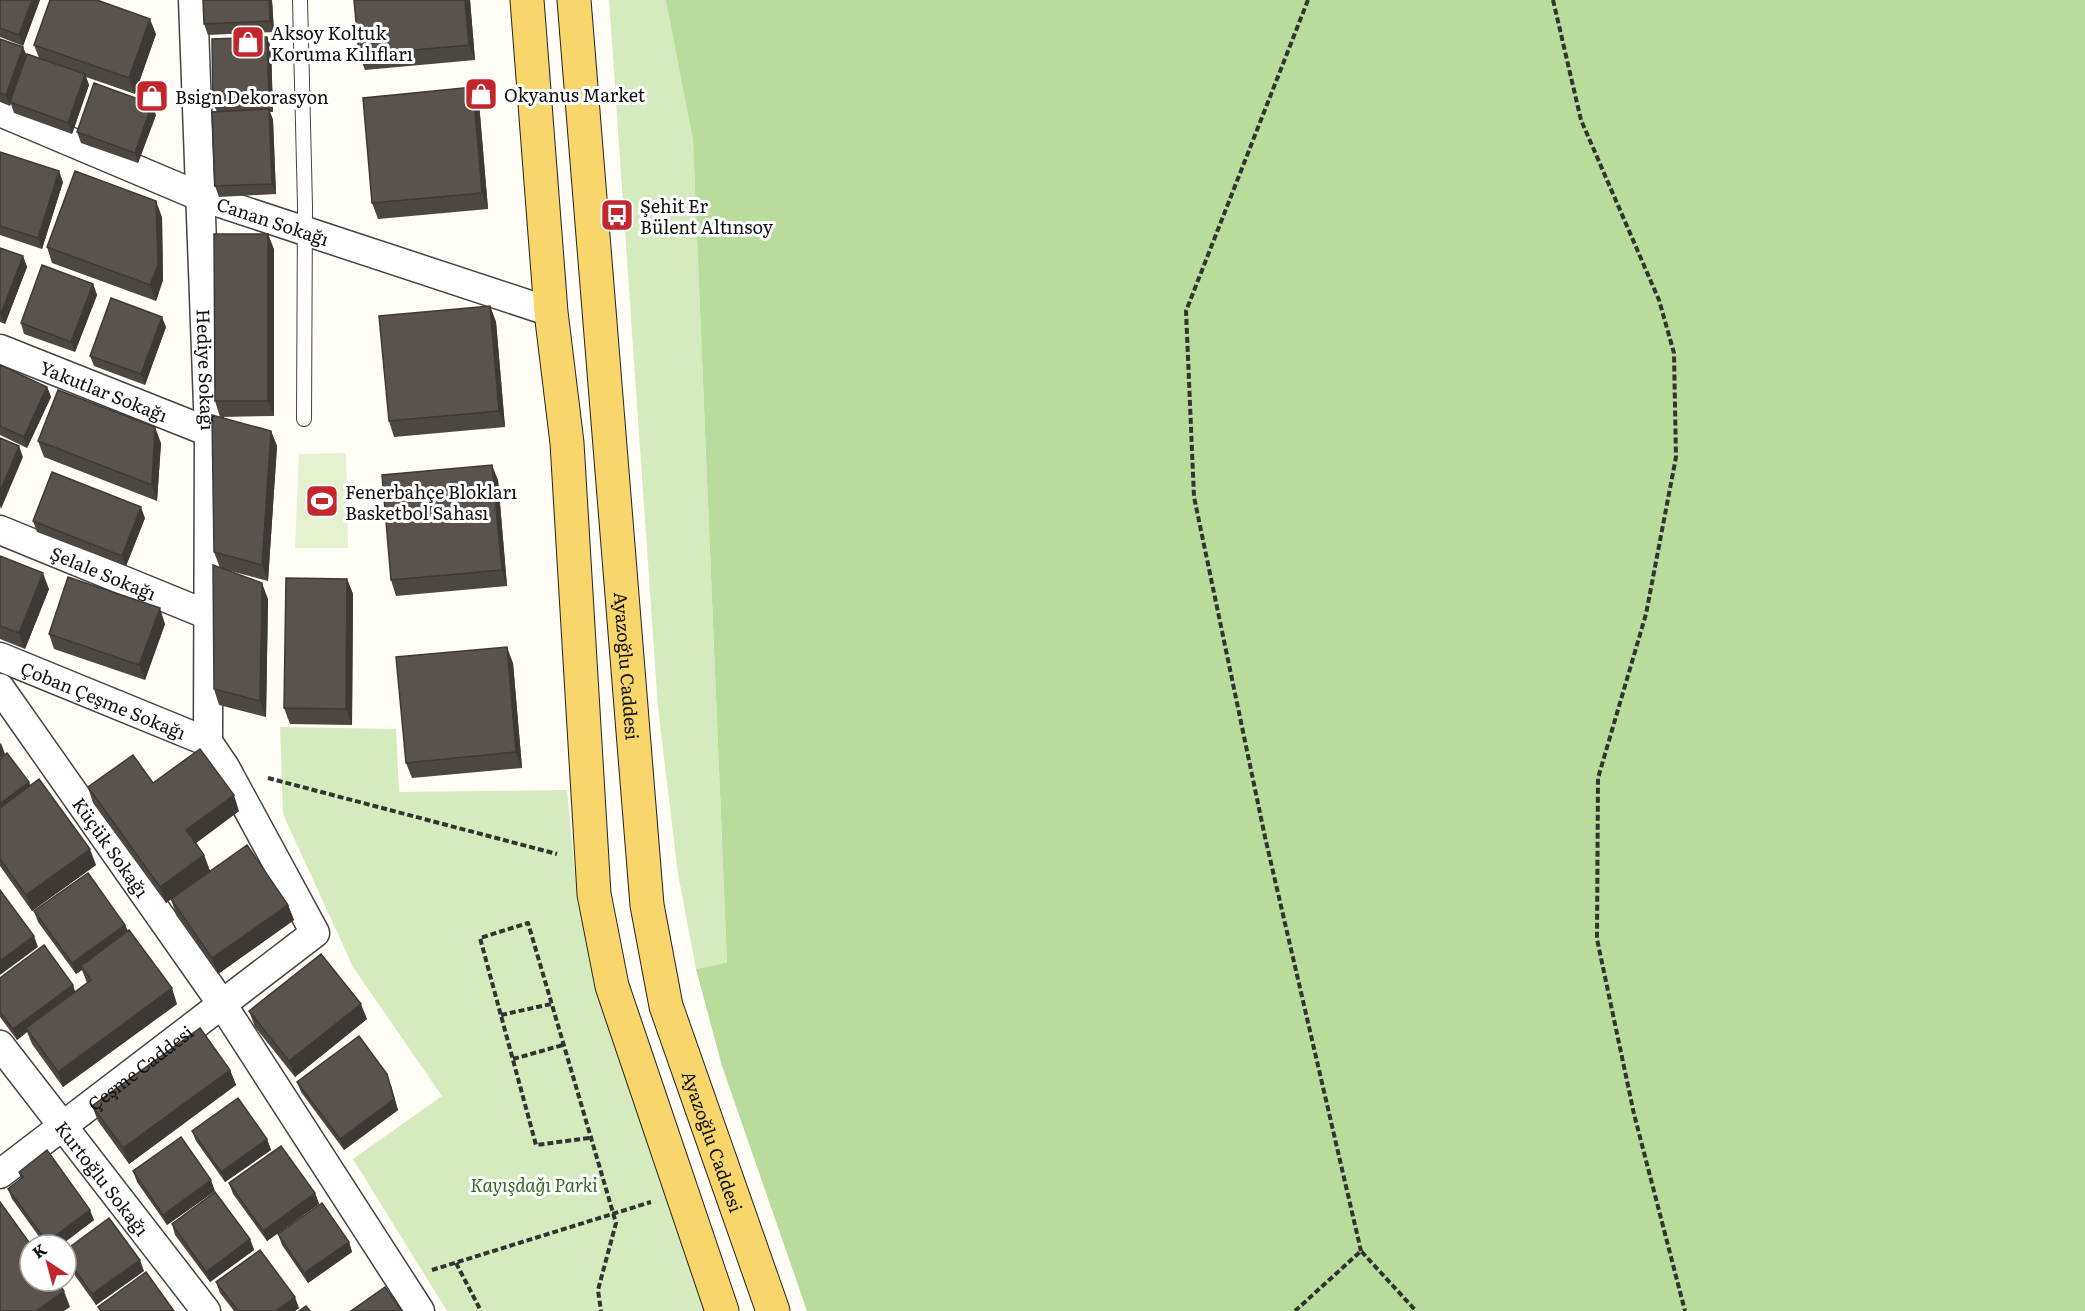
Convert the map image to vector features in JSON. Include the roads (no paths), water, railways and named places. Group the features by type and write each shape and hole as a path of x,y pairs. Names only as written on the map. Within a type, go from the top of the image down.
{"main road":[{"path":"527,0 551,312 567,443 594,894 612,986 722,1311"},
{"name":"Ayazoğlu Caddesi","path":"574,0 647,905 666,1006 773,1311"}],"street":[{"name":"Hediye Sokağı","path":"187,2 199,196 209,432 208,741"},
{"name":"Canan Sokağı","path":"0,112 199,196 551,312"},
{"name":"Yakutlar Sokağı","path":"0,349 209,432"},
{"name":"Şelale Sokağı","path":"0,530 208,615"},
{"name":"Çoban Çeşme Sokağı","path":"0,657 208,741"},
{"name":"Küçük Sokağı","path":"0,688 222,1004 420,1311"},
{"path":"208,741 225,767 315,933 222,1004"},
{"name":"Çeşme Caddesi","path":"0,1174 222,1004"},
{"name":"Kurtoğlu Sokağı","path":"0,1045 206,1311"}],"lane":[{"path":"300,0 305,206 303,231 304,419"}],"place":[{"name":"Aksoy Koltuk Koruma Kılıfları","path":"248,42"},
{"name":"Okyanus Market","path":"481,94"},
{"name":"Bsign Dekorasyon","path":"152,96"},
{"name":"Şehit Er Bülent Altınsoy","path":"617,215"},
{"name":"Fenerbahçe Blokları Basketbol Sahası","path":"322,501"}],"park label":[{"name":"Kayışdağı Parki","path":"534,1184"}]}
